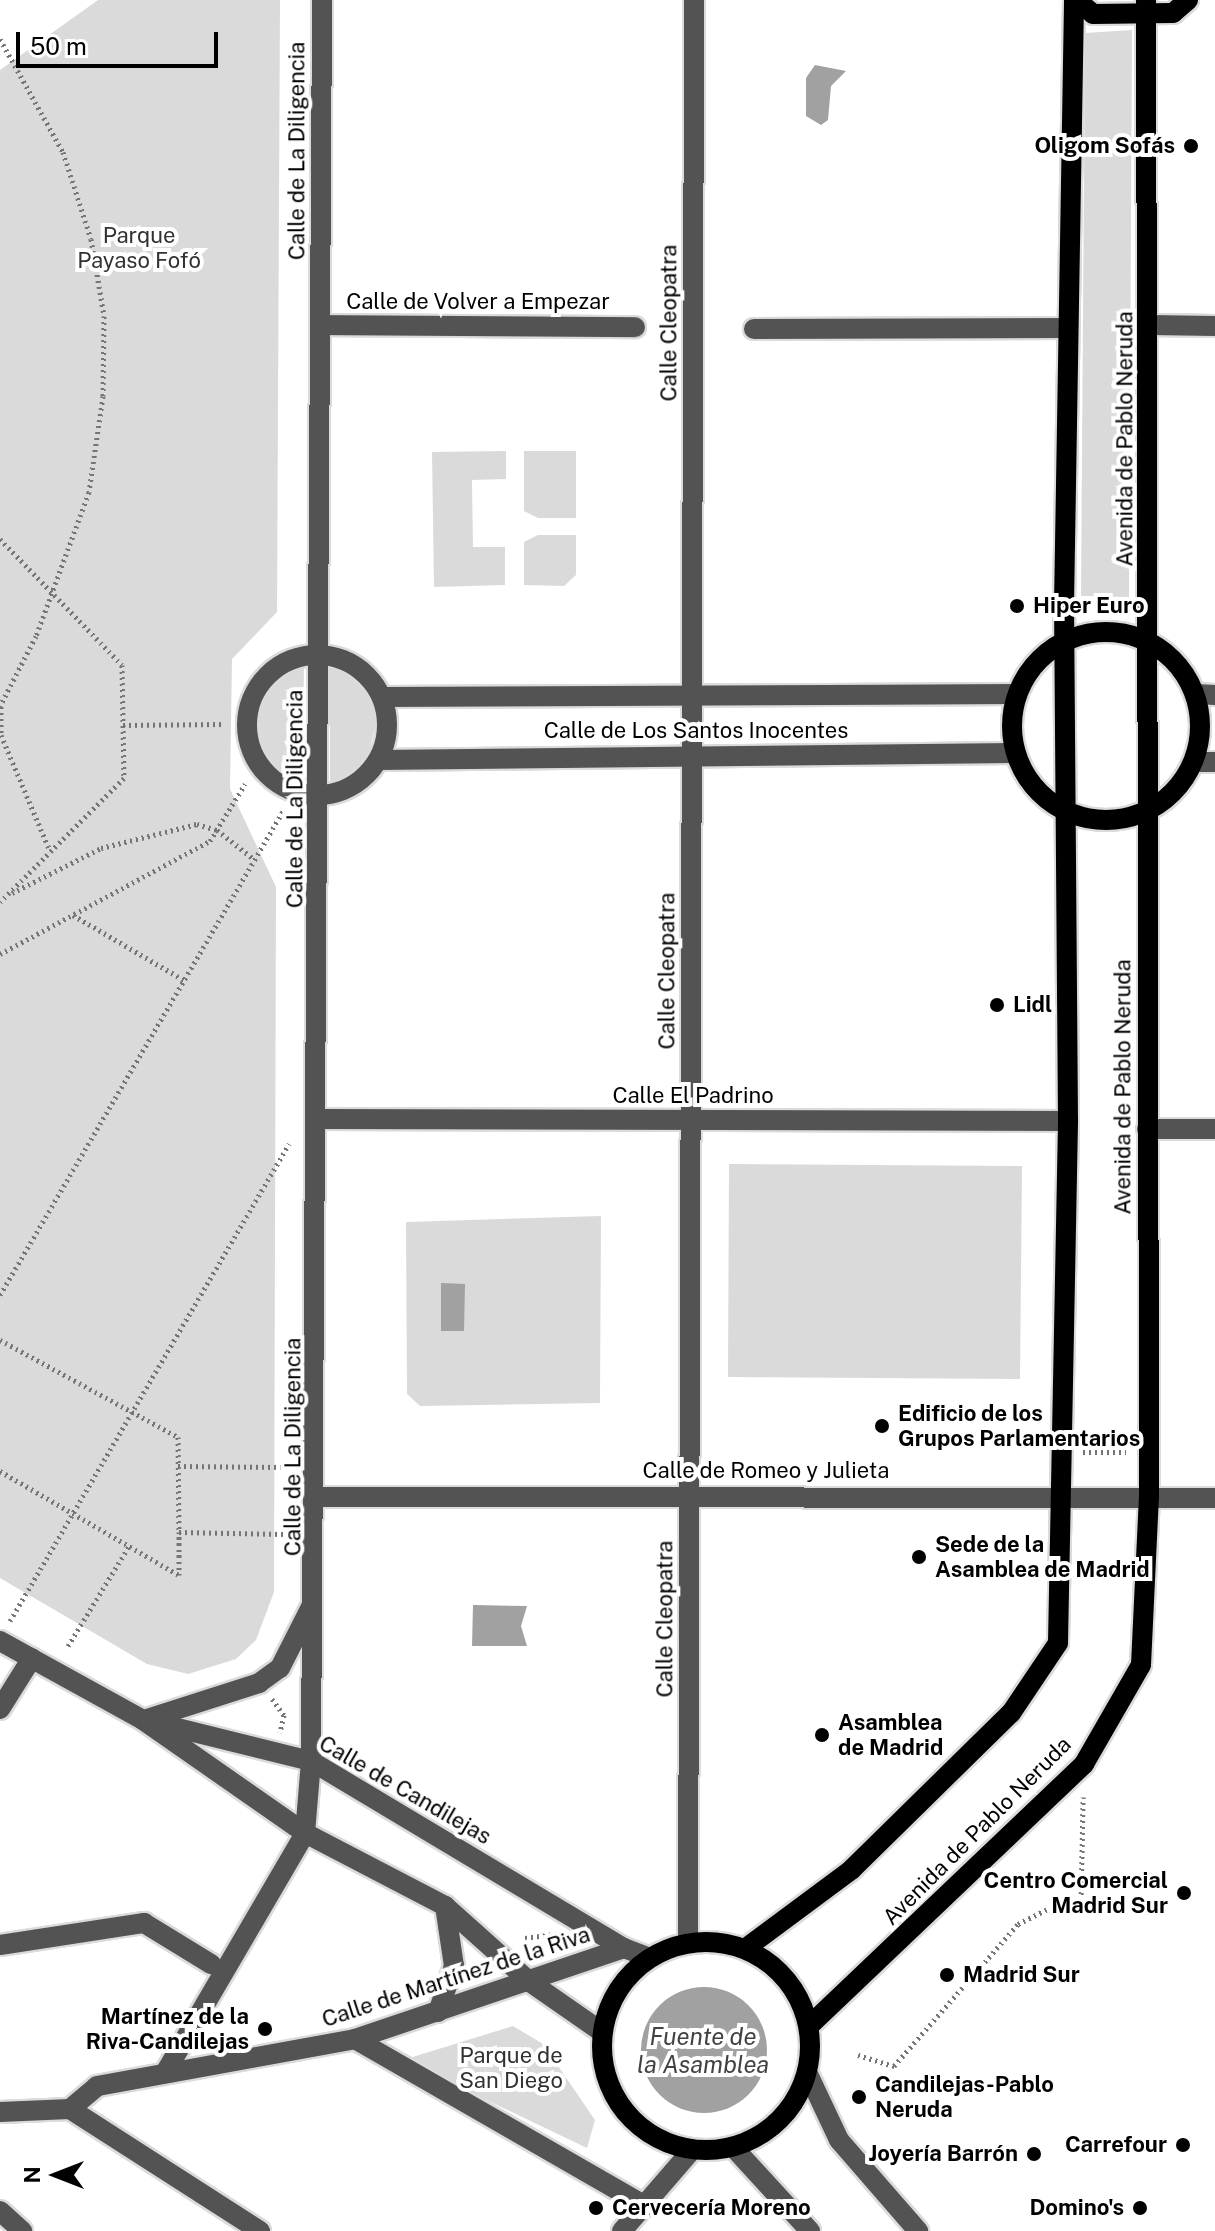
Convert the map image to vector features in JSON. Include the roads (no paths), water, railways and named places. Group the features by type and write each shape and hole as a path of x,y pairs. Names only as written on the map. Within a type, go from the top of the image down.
{"main road":[{"path":"1075,0 1093,14 1146,7 1173,13 1188,0"},
{"path":"746,1948 851,1870 1011,1713 1058,1643 1058,1496 1068,1121 1064,640 1075,0"},
{"name":"Avenida de Pablo Neruda","path":"809,2026 1084,1764 1141,1665 1149,1497 1147,640 1150,325 1146,7"},
{"path":"1105,631 1147,640 1179,665 1206,695 1201,729 1205,762 1176,792 1148,812 1106,822 1067,814 1032,788 1014,753 1016,694 1033,665 1064,640 1105,631"},
{"path":"688,1942 746,1948 789,1980 809,2026 807,2072 789,2110 733,2147 692,2150 655,2138 624,2112 604,2073 602,2032 614,1995 648,1957 688,1942"}],"street":[{"name":"Calle de La Diligencia","path":"165,2073 305,1833 311,1761 318,1497 317,796 322,0"},
{"name":"Calle Cleopatra","path":"688,1942 694,0"},
{"name":"Calle de Volver a Empezar","path":"321,325 635,327"},
{"path":"1150,325 1215,326"},
{"path":"754,329 1068,328"},
{"path":"320,654 357,666 382,697 387,729 379,760 353,786 317,796 275,782 254,756 246,723 261,681 297,656 320,654"},
{"name":"Calle de Los Santos Inocentes","path":"382,697 1016,694"},
{"name":"Calle de Los Santos Inocentes","path":"379,760 1014,753"},
{"name":"Calle El Padrino","path":"318,1119 1068,1121"},
{"path":"1147,1129 1215,1129"},
{"name":"Calle de Romeo y Julieta","path":"318,1497 689,1494 1215,1498"},
{"name":"Calle de La Diligencia","path":"143,1720 259,1683 280,1668 315,1598"},
{"name":"Calle de Candilejas","path":"4,1634 32,1658 143,1720 305,1833 445,1906 530,1982 602,2032"},
{"path":"0,1709 32,1658"},
{"name":"Calle de Candilejas","path":"143,1720 311,1761 624,1948"},
{"path":"438,2012 454,1966 445,1906"},
{"path":"0,1945 144,1923 211,1964"},
{"name":"Calle de Martínez de la Riva","path":"70,2109 97,2086 355,2039 624,1948 648,1957"},
{"path":"355,2039 645,2206"},
{"path":"807,2072 839,2140 918,2231"},
{"path":"0,2112 70,2109 260,2231"},
{"path":"733,2147 810,2231"},
{"path":"622,2231 692,2150"},
{"path":"0,2211 22,2231"}],"water":[{"path":"815,65 846,71 831,86 828,120 821,125 806,116 806,78"},
{"path":"441,1283 465,1284 464,1331 441,1331"},
{"path":"473,1605 527,1606 521,1626 527,1646 472,1646"},
{"name":"Fuente de la Asamblea","path":"704,1987 728,1992 748,2006 762,2026 767,2050 762,2074 748,2094 728,2108 704,2113 680,2108 660,2094 646,2074 641,2050 646,2026 660,2006 680,1992"}],"place":[{"name":"Oligom Sofás","path":"1191,146"},
{"name":"Hiper Euro","path":"1017,606"},
{"name":"Lidl","path":"997,1005"},
{"name":"Edificio de los Grupos Parlamentarios","path":"882,1426"},
{"name":"Sede de la Asamblea de Madrid","path":"919,1557"},
{"name":"Asamblea de Madrid","path":"822,1735"},
{"name":"Centro Comercial Madrid Sur","path":"1184,1893"},
{"name":"Madrid Sur","path":"947,1975"},
{"name":"Martínez de la Riva-Candilejas","path":"265,2029"},
{"name":"Candilejas-Pablo Neruda","path":"859,2097"},
{"name":"Carrefour","path":"1183,2145"},
{"name":"Joyería Barrón","path":"1034,2154"},
{"name":"Cervecería Moreno","path":"596,2208"},
{"name":"Domino's","path":"1140,2208"}],"park label":[{"name":"Parque Payaso Fofó","path":"139,248"},
{"name":"Parque de San Diego","path":"511,2068"}]}
